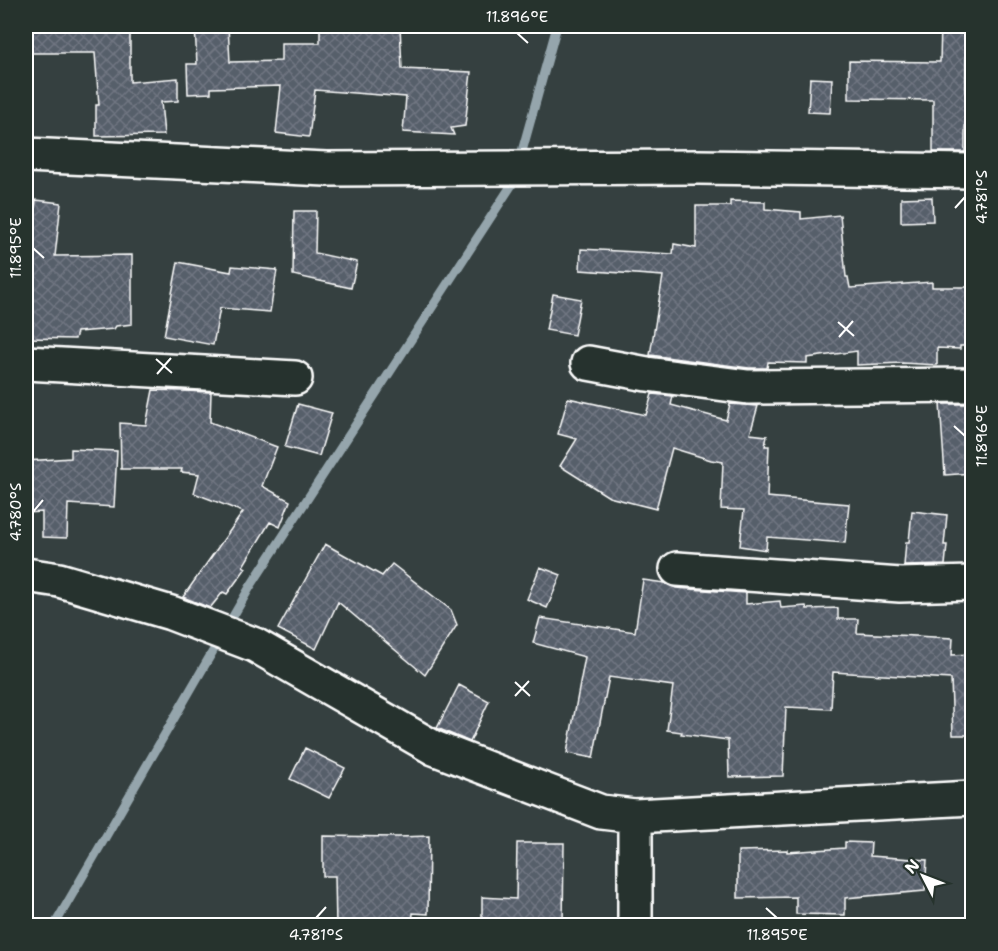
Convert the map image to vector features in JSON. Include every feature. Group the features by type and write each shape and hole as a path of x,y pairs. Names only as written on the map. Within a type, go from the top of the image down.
{"street":[{"path":"26,155 326,169 699,167 972,171"},
{"path":"26,363 295,378"},
{"path":"588,363 647,374 748,387 972,386"},
{"path":"677,569 900,585 972,583"},
{"path":"26,575 59,580 171,614 255,645 434,748 601,812 636,816 972,798"},
{"path":"635,926 636,816"}],"building":[{"path":"26,26 130,26 130,82 178,78 178,101 161,102 164,135 96,136 96,105 99,105 95,53 26,53"},
{"path":"195,26 228,26 230,62 281,61 281,43 320,43 320,26 400,26 402,69 471,72 465,126 451,128 454,135 403,132 406,97 315,90 309,137 276,133 281,86 211,88 211,93 188,94 187,64 197,64"},
{"path":"941,26 972,26 972,51 966,51 965,152 933,152 933,100 849,99 849,61 940,62"},
{"path":"810,78 832,79 830,113 808,112"},
{"path":"932,197 933,221 901,222 901,198"},
{"path":"36,200 61,203 55,256 132,255 132,324 116,326 114,329 77,332 75,339 26,338 26,256 29,256"},
{"path":"730,201 765,202 765,209 801,212 801,219 840,215 846,277 848,277 850,288 932,282 932,287 972,287 972,346 960,346 960,349 937,348 937,365 902,363 857,365 857,351 807,358 807,363 768,362 767,368 749,368 650,355 663,276 580,270 581,249 673,254 674,244 696,248 696,206 730,206"},
{"path":"294,211 316,211 315,253 357,262 351,288 293,275"},
{"path":"178,262 231,272 232,266 277,270 270,312 220,308 213,345 164,336"},
{"path":"553,294 581,299 574,335 546,330"},
{"path":"153,390 211,392 210,422 277,447 262,486 290,501 280,527 270,522 243,566 246,568 227,594 223,592 210,608 183,597 243,512 194,493 199,474 181,472 182,469 121,469 120,423 146,425"},
{"path":"652,394 673,396 671,405 726,420 730,404 758,406 750,434 767,436 765,446 769,446 767,497 849,504 845,543 767,537 766,550 740,546 744,510 721,509 723,462 672,448 656,509 609,497 560,466 577,439 558,434 568,398 646,415"},
{"path":"298,404 332,413 319,456 285,447"},
{"path":"940,404 969,404 972,473 945,475"},
{"path":"71,449 117,451 114,507 68,504 67,538 42,537 42,512 26,513 26,461 71,458"},
{"path":"912,511 947,515 945,565 904,566"},
{"path":"325,544 382,576 392,564 451,610 457,625 425,675 338,602 316,649 278,629"},
{"path":"540,567 561,575 547,608 527,599"},
{"path":"643,580 665,583 676,588 746,593 746,604 780,601 781,608 806,606 807,609 838,608 838,619 858,619 857,633 953,638 952,655 972,654 972,735 953,735 951,679 833,672 831,709 786,707 783,776 729,777 728,740 667,730 673,686 609,677 593,758 567,753 585,657 533,643 540,618 635,632"},
{"path":"459,685 489,701 470,742 437,728"},
{"path":"305,748 345,768 329,798 290,779"},
{"path":"323,836 429,836 428,914 413,913 412,926 336,926 335,876 323,876"},
{"path":"845,842 871,843 870,856 927,860 925,891 845,898 845,915 796,914 796,897 738,898 738,851 787,850 787,852 845,848"},
{"path":"517,843 564,843 563,926 482,926 482,897 516,899"}],"waterway":[{"path":"519,162 557,26"},
{"path":"54,926 250,587 513,183 515,175"}]}
